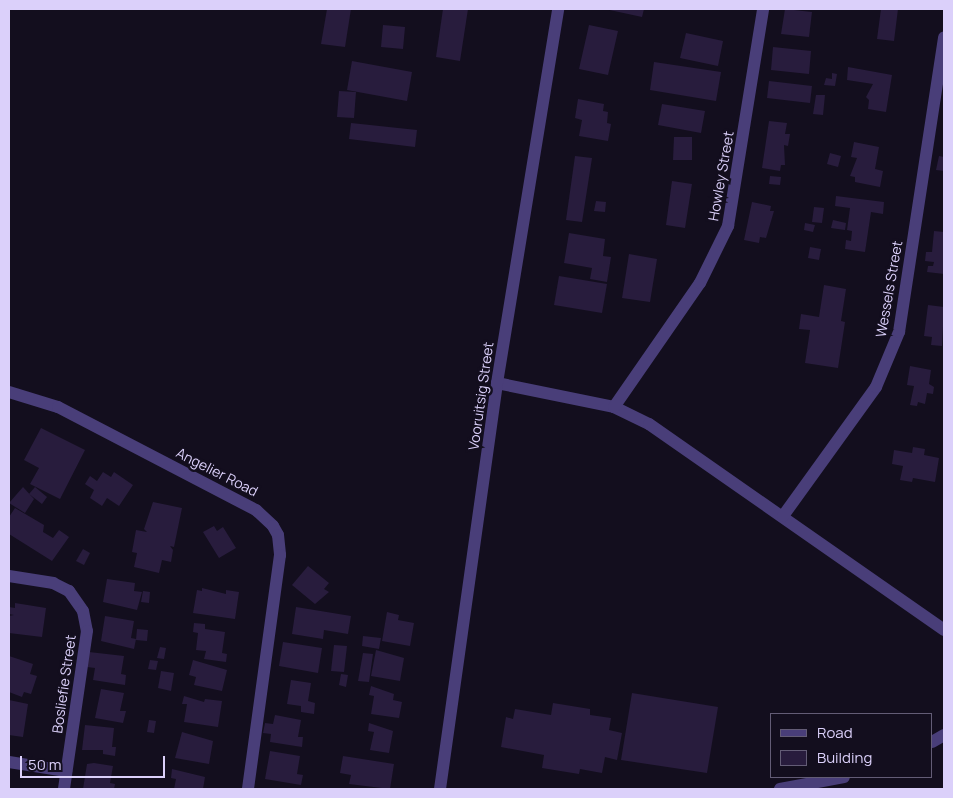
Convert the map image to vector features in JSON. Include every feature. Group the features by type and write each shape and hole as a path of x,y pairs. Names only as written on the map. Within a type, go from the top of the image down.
{"street":[{"name":"Vooruitsig Street","path":"440,789 497,383 558,9"},
{"name":"Howley Street","path":"614,407 700,283 728,226 763,9"},
{"name":"Wessels Street","path":"783,516 876,387 899,332 944,37"},
{"path":"497,383 614,407 676,440 944,630"},
{"name":"Angelier Road","path":"9,392 58,407 256,510 273,526 278,535 280,555 248,789"},
{"name":"Bosliefie Street","path":"9,576 54,583 69,592 83,611 87,631 64,789"},
{"path":"933,741 944,735"},
{"path":"9,762 66,771"},
{"path":"780,789 839,778"}],"building":[{"path":"327,9 351,9 345,47 321,44"},
{"path":"443,9 468,9 460,61 436,57"},
{"path":"605,9 644,9 642,17"},
{"path":"785,9 812,12 809,37 781,34"},
{"path":"881,9 898,9 894,41 877,39"},
{"path":"383,25 405,27 403,49 381,47"},
{"path":"589,25 618,31 608,75 579,69"},
{"path":"686,33 723,41 718,66 680,58"},
{"path":"773,47 811,51 809,74 771,70"},
{"path":"352,61 412,72 407,101 347,90"},
{"path":"654,62 721,72 716,101 650,90"},
{"path":"848,67 892,75 886,112 868,109 869,100 866,97 873,84 847,80"},
{"path":"832,73 837,74 835,86 824,85 826,78 832,79"},
{"path":"769,81 812,86 810,103 767,98"},
{"path":"339,91 356,92 354,118 337,117"},
{"path":"816,95 825,95 823,115 813,114"},
{"path":"578,99 604,104 603,111 608,112 607,123 611,124 608,141 579,136 582,120 575,118"},
{"path":"662,104 705,111 701,133 658,125"},
{"path":"769,121 787,123 785,134 790,134 788,146 784,145 785,165 781,165 780,171 762,168"},
{"path":"351,123 417,130 415,147 349,139"},
{"path":"674,137 692,137 692,160 673,160"},
{"path":"854,142 879,147 875,169 883,171 880,187 855,182 855,177 850,176 857,158 851,157"},
{"path":"830,153 841,156 838,167 827,164"},
{"path":"575,156 592,158 582,222 566,220"},
{"path":"939,156 944,157 944,171 936,170"},
{"path":"770,176 781,177 780,185 769,184"},
{"path":"672,181 692,184 685,228 666,225"},
{"path":"836,196 884,202 883,214 871,212 865,252 845,249 846,240 851,241 852,231 847,230 850,208 835,206"},
{"path":"596,201 606,202 605,212 594,211"},
{"path":"752,202 771,206 770,211 774,211 766,238 760,237 759,243 744,240"},
{"path":"814,207 824,208 822,223 812,222"},
{"path":"833,220 846,223 845,230 831,228"},
{"path":"805,223 815,225 813,232 804,230"},
{"path":"934,231 944,232 944,274 927,272 928,266 933,266 934,262 925,261 926,252 932,252"},
{"path":"569,233 605,239 603,256 611,257 607,282 590,279 592,268 564,263"},
{"path":"810,247 821,249 819,260 808,258"},
{"path":"629,254 657,259 650,302 622,298"},
{"path":"559,276 607,284 602,313 554,305"},
{"path":"824,285 846,289 841,321 845,322 838,368 805,363 810,330 799,329 801,314 819,317"},
{"path":"928,305 944,307 942,346 931,345 932,337 924,336"},
{"path":"910,366 931,370 929,384 934,387 933,394 927,393 925,404 918,402 917,406 910,405 914,386 907,385"},
{"path":"41,428 85,450 60,499 30,484 39,468 24,460"},
{"path":"913,447 925,449 924,455 939,458 935,482 913,478 912,482 900,480 903,466 892,464 894,450 912,453"},
{"path":"103,472 111,477 114,472 133,485 119,506 107,498 102,506 90,498 94,490 85,484 90,476 97,481"},
{"path":"23,487 34,499 25,513 9,503"},
{"path":"35,487 47,497 42,504 29,494"},
{"path":"153,502 182,508 174,547 170,546 173,550 171,562 162,560 159,573 134,567 137,553 132,552 136,530 147,532 144,529"},
{"path":"15,508 44,525 43,532 53,538 59,530 69,537 52,561 9,534 9,517"},
{"path":"214,526 217,531 223,527 236,548 219,558 203,532"},
{"path":"83,549 90,553 84,565 76,561"},
{"path":"308,566 329,583 324,589 329,592 315,604 292,585"},
{"path":"107,579 135,583 134,591 142,592 137,610 103,602"},
{"path":"202,588 226,594 226,590 239,592 235,619 193,613 197,590 202,591"},
{"path":"143,591 150,592 149,603 141,602"},
{"path":"15,603 46,608 42,637 9,633 9,616 14,615 9,614 9,607 15,608"},
{"path":"296,607 351,616 348,634 324,630 323,639 292,634"},
{"path":"387,612 399,615 398,620 414,623 410,646 382,641"},
{"path":"105,616 134,621 131,638 136,639 134,649 101,641"},
{"path":"194,623 205,624 205,629 225,632 222,653 227,654 226,662 204,659 206,651 196,650 198,633 193,632"},
{"path":"137,629 148,630 147,641 136,640"},
{"path":"363,636 381,638 379,649 362,646"},
{"path":"283,642 322,648 318,673 279,666"},
{"path":"334,645 347,646 344,672 331,671"},
{"path":"160,647 166,648 164,659 157,658"},
{"path":"376,650 404,658 400,681 371,676"},
{"path":"89,652 124,656 121,674 126,675 125,685 93,680 95,668 87,667"},
{"path":"363,653 373,654 369,682 358,681"},
{"path":"9,656 33,664 30,674 37,676 31,694 24,692 22,697 9,692"},
{"path":"150,660 158,661 156,670 148,669"},
{"path":"193,660 227,670 222,691 194,685 196,677 189,675"},
{"path":"161,671 174,673 171,691 158,688"},
{"path":"341,674 348,675 346,687 339,685"},
{"path":"291,680 311,683 308,701 315,703 314,714 301,712 301,706 287,704"},
{"path":"371,686 394,694 393,700 402,702 399,718 371,714 374,696 369,695"},
{"path":"101,689 124,693 120,711 126,711 123,723 95,718"},
{"path":"632,693 718,707 707,773 621,760"},
{"path":"184,696 204,702 205,699 222,701 218,727 184,722 187,704 182,704"},
{"path":"9,700 28,704 23,737 9,735"},
{"path":"553,703 590,709 590,715 611,718 609,730 622,733 617,760 605,757 602,773 580,769 579,774 542,768 544,755 501,747 506,717 513,719 515,709 551,715"},
{"path":"275,715 301,720 298,737 303,737 302,747 270,742 271,734 263,733 265,723 273,724"},
{"path":"149,720 156,721 154,733 147,732"},
{"path":"369,723 393,731 389,753 370,750 374,732 368,731"},
{"path":"85,725 114,728 112,747 116,747 115,756 103,754 103,750 82,750"},
{"path":"182,732 213,741 209,764 175,758"},
{"path":"270,751 300,756 297,774 303,775 301,785 265,779"},
{"path":"343,756 394,764 390,789 349,784 351,775 340,773"},
{"path":"94,763 113,766 110,783 115,784 114,789 83,789 87,764"},
{"path":"172,769 205,777 203,789 174,789 176,779 171,778"}]}
